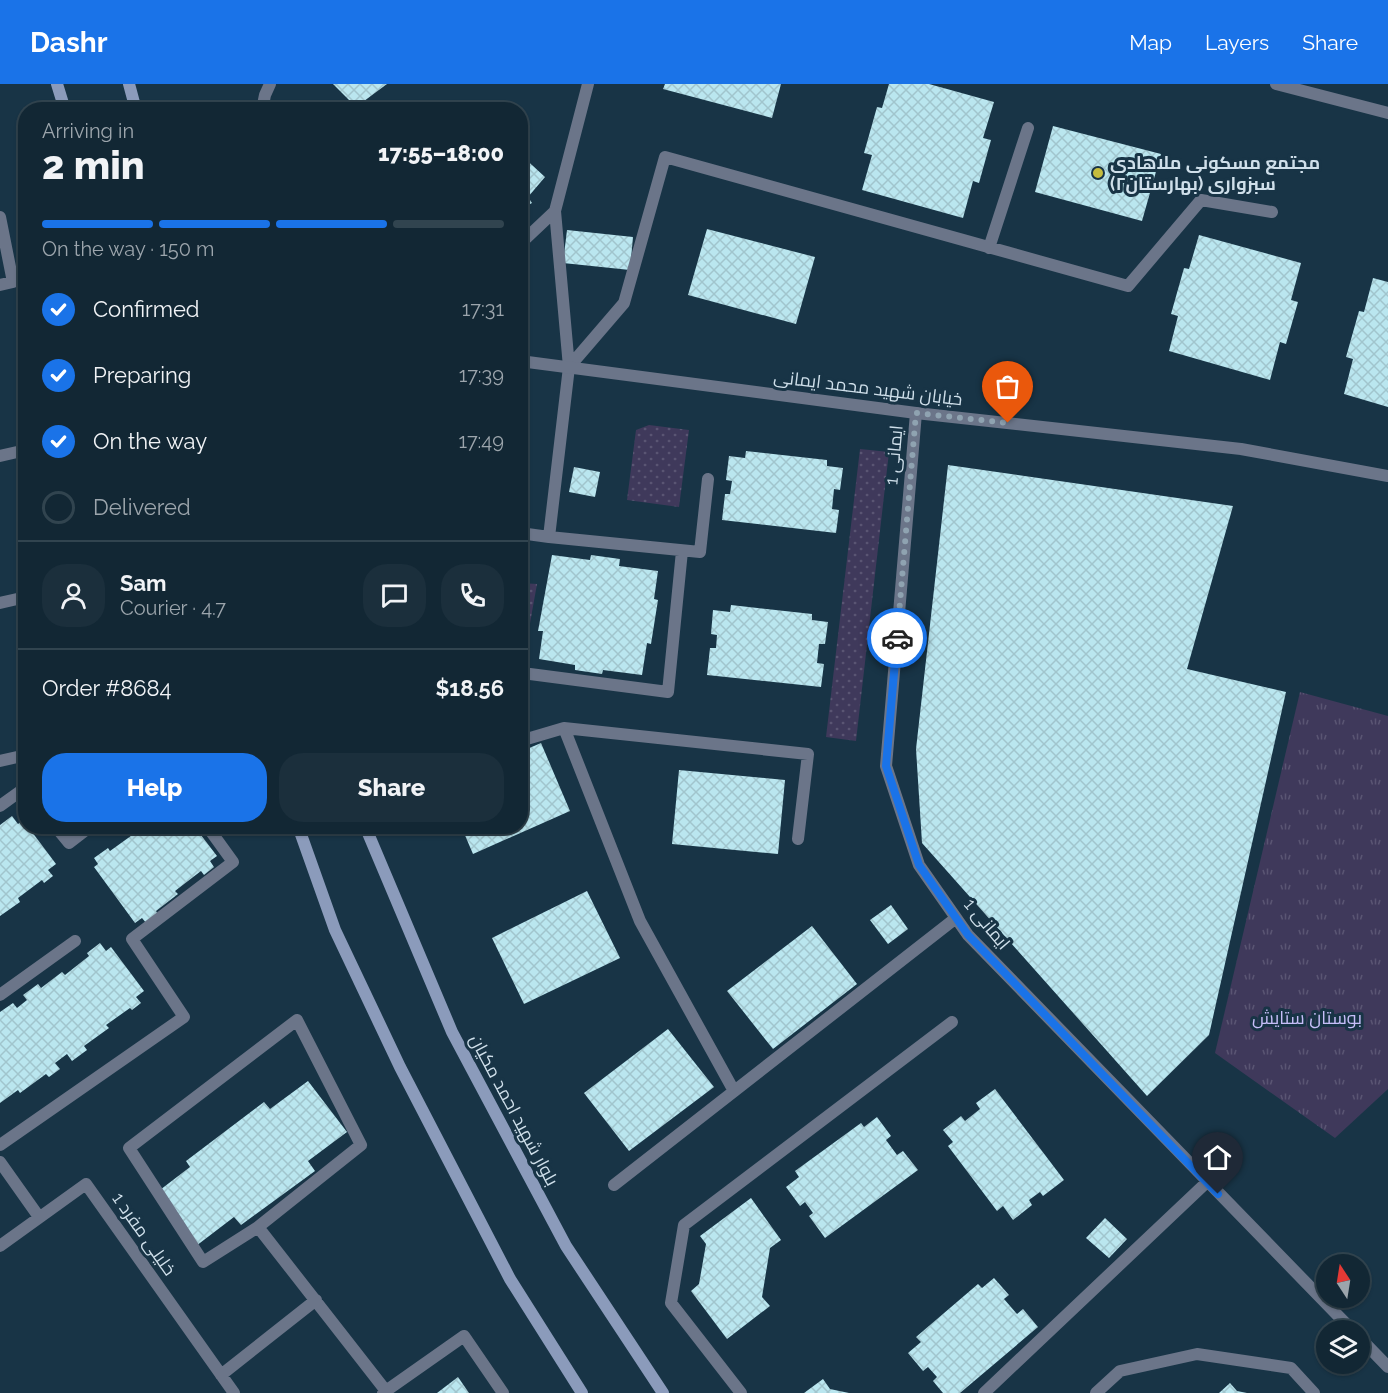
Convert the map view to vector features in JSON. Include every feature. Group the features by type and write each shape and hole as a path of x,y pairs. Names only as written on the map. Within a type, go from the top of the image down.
{"main road":[{"path":"57,84 63,102"},
{"path":"129,84 134,102"},
{"path":"301,834 335,930 400,1067 510,1279 582,1393"},
{"name":"بلوار شهید احمد مکیان","path":"368,834 452,1032 566,1246 663,1393"}],"street":[{"path":"264,102 270,84"},
{"path":"549,537 569,367 555,211 588,84"},
{"path":"1276,84 1388,113"},
{"path":"989,248 1028,128"},
{"path":"569,367 624,303 665,157 1128,286 1201,200 1272,212"},
{"path":"528,236 555,211"},
{"path":"0,217 13,282 0,285"},
{"name":"خیابان شهید محمد ایمانی","path":"528,362 916,413 1241,449 1388,476"},
{"name":"ایمانی 1","path":"916,413 886,766 919,865 968,935 1342,1320"},
{"path":"0,456 18,452"},
{"path":"528,534 700,552 708,479"},
{"path":"530,674 668,692 682,550"},
{"path":"0,603 18,599"},
{"path":"564,728 640,921 734,1091"},
{"path":"528,739 564,728 808,754 798,839"},
{"path":"0,761 18,757"},
{"path":"0,806 18,793"},
{"path":"62,834 69,843 81,834"},
{"path":"0,1145 184,1017 132,939 233,862 213,834"},
{"path":"614,1185 956,918"},
{"path":"0,995 75,941"},
{"path":"297,1020 361,1145 258,1227 203,1262 129,1148 297,1020"},
{"path":"741,1393 671,1303 684,1225 952,1022"},
{"path":"0,1162 39,1218"},
{"path":"984,1393 1207,1182"},
{"name":"خلیلی مفرد 1","path":"0,1246 86,1184 234,1393"},
{"path":"258,1227 384,1392 464,1336 503,1393"},
{"path":"221,1375 316,1300"},
{"path":"1370,1348 1388,1367"},
{"path":"1096,1393 1120,1371 1197,1354 1291,1368 1314,1393"}],"green space":[{"path":"649,425 689,430 679,507 627,500 636,430"},
{"path":"860,449 889,452 856,741 826,737"},
{"path":"528,583 537,584 528,634"},
{"name":"بوستان ستایش","path":"1300,692 1388,716 1388,1089 1335,1138 1215,1053"}],"building":[{"path":"333,84 387,84 363,102 351,102"},
{"path":"665,84 781,84 772,118 663,89"},
{"path":"889,84 929,84 994,102 983,138 991,140 979,183 973,181 963,218 862,190 872,155 864,153 877,107 882,108"},
{"name":"مجتمع مسکونی ملاهادی سبزواری (بهارستان۲)","path":"1053,126 1161,154 1142,221 1035,192"},
{"path":"528,161 545,177 528,197"},
{"path":"707,229 815,257 796,324 688,295"},
{"path":"567,230 633,237 630,270 563,263"},
{"path":"1199,235 1301,263 1291,300 1298,302 1286,344 1280,342 1270,380 1169,351 1178,316 1171,314 1184,268 1189,269"},
{"path":"1373,278 1388,282 1388,407 1344,394 1353,359 1346,357 1359,311 1364,312"},
{"path":"746,451 827,460 827,466 843,468 840,490 834,489 832,509 839,510 836,533 722,520 725,494 730,494 732,481 726,480 729,456 745,458"},
{"path":"948,465 1233,506 1187,669 1286,692 1209,1035 1147,1096 922,843 916,749"},
{"path":"574,467 600,472 595,497 569,492"},
{"path":"552,555 590,560 591,555 620,559 619,566 658,571 654,599 658,600 651,644 647,643 642,675 603,670 602,674 575,670 575,665 539,659 543,631 538,631"},
{"path":"731,605 812,614 812,620 828,622 825,644 819,644 817,663 824,664 821,687 707,675 710,648 716,648 717,635 711,634 713,610 730,612"},
{"path":"541,743 570,811 528,830 528,749"},
{"path":"679,770 785,780 778,854 672,844"},
{"path":"12,816 18,824 18,834 34,834 56,864 48,870 53,876 44,883 42,880 18,898 20,902 0,916 0,825"},
{"path":"134,834 137,836 140,834 200,834 217,856 210,861 214,867 204,875 201,871 175,891 178,894 156,911 159,916 147,924 142,918 135,923 94,867 98,864 94,858 108,848 110,851"},
{"path":"464,834 518,834 473,854"},
{"path":"587,891 620,958 524,1004 492,938"},
{"path":"891,905 908,929 888,944 870,920"},
{"path":"812,926 857,984 773,1049 727,991"},
{"path":"100,943 106,951 111,947 144,991 136,997 141,1003 106,1025 109,1028 84,1046 87,1050 72,1061 67,1054 55,1063 60,1069 49,1077 46,1074 20,1093 18,1090 0,1103 0,1012 13,1003 17,1008 27,1000 23,995 38,984 41,988 62,972 65,975 89,956 87,953"},
{"path":"668,1029 714,1087 629,1151 584,1093"},
{"path":"308,1081 347,1132 308,1161 315,1171 241,1225 234,1217 196,1246 156,1193 190,1167 186,1161 264,1102 270,1109"},
{"path":"995,1089 1064,1180 1043,1196 1040,1192 1029,1200 1032,1205 1013,1220 1003,1206 997,1211 948,1146 953,1142 943,1130 961,1116 965,1121 980,1109 976,1103"},
{"path":"877,1117 891,1136 886,1140 897,1155 903,1151 918,1170 825,1238 809,1216 813,1213 805,1202 800,1206 786,1187 799,1177 795,1171 861,1123 864,1127"},
{"path":"751,1198 781,1240 770,1248 762,1297 770,1306 727,1339 691,1291 699,1284 706,1244 700,1236"},
{"path":"1105,1218 1127,1239 1109,1258 1086,1238"},
{"path":"994,1278 1009,1295 1004,1299 1017,1314 1023,1309 1038,1327 960,1393 943,1393 933,1381 937,1377 928,1367 923,1371 908,1353 921,1342 916,1337 978,1284 982,1288"},
{"path":"458,1377 469,1393 437,1393"},
{"path":"823,1379 830,1389 849,1393 804,1393"},
{"path":"1230,1383 1237,1391 1247,1393 1219,1393"}],"way so far":[{"path":"897,638 916,413 1008,423"}],"place":[{"name":"مجتمع مسکونی ملاهادی سبزواری (بهارستان۲)","path":"1098,173"}],"route":[{"path":"897,638 886,766 919,865 968,935 1218,1194"}]}
